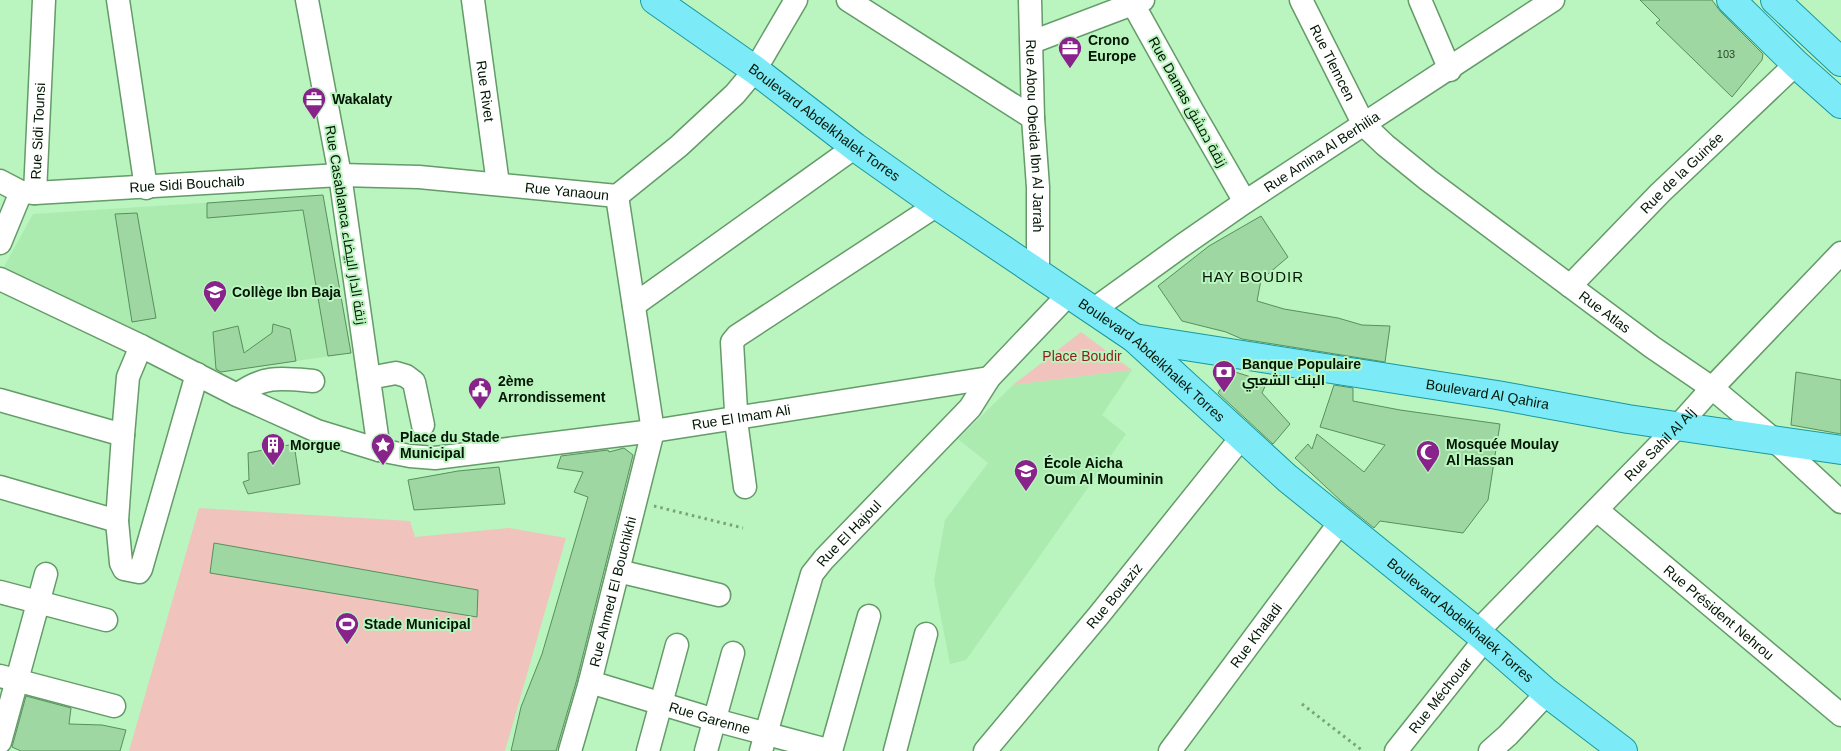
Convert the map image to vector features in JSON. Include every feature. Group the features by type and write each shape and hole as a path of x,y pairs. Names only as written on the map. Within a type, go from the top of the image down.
{"main road":[{"name":"Boulevard Abdelkhalek Torres","path":"654,0 755,70 855,147 937,205 1134,338 1287,478 1481,635 1547,693 1623,751"},
{"path":"1731,0 1796,64 1841,104"},
{"path":"1775,0 1841,62"},
{"name":"Boulevard Al Qahira","path":"1134,338 1497,395 1678,426 1841,450"}],"street":[{"name":"Rue Sidi Tounsi","path":"0,244 28,192 44,0"},
{"path":"118,0 146,188"},
{"name":"Rue Casablanca زنقة الدار البيضاء","path":"307,0 340,175 379,450"},
{"name":"Rue Rivet","path":"473,0 498,184"},
{"path":"617,196 686,139 735,94 755,70 796,0"},
{"path":"848,0 1033,118"},
{"name":"Rue Abou Obeida Ibn Al Jarrah","path":"1030,0 1033,118 1038,187 1038,273"},
{"name":"Rue Tlemcen","path":"1301,0 1364,125"},
{"path":"1420,0 1450,70"},
{"name":"Rue Amina Al Berhilia","path":"1093,310 1245,202 1450,70 1553,0"},
{"path":"1032,42 1136,1"},
{"name":"Rue Damas زنقة دمشق","path":"1136,1 1245,202"},
{"name":"Rue de la Guinée","path":"1570,286 1660,193 1796,64"},
{"name":"Rue Atlas","path":"1364,125 1384,145 1428,180 1652,347 1712,388 1773,439 1841,502"},
{"path":"634,305 855,147"},
{"name":"Rue Sidi Bouchaib","path":"28,192 146,188 340,175"},
{"name":"Rue Yanaoun","path":"340,175 419,177 617,196 652,431"},
{"path":"0,180 28,192"},
{"path":"745,487 737,428 738,418 731,351 732,342 737,336 937,205"},
{"name":"Rue Sahil Al Alj","path":"1481,635 1841,253"},
{"name":"Rue El Imam Ali","path":"1,283 141,346 237,395 317,430 379,450 435,458 652,431 988,378"},
{"path":"988,378 1069,294"},
{"path":"141,346 128,378 116,521 124,569 139,572 141,569 197,374"},
{"path":"369,378 396,373 406,376 414,382 423,425"},
{"name":"Rue El Hajoul","path":"764,742 812,574 824,559 970,408 988,378"},
{"path":"237,395 251,385 267,380 313,381"},
{"path":"0,400 123,435"},
{"name":"Rue Ahmed El Bouchikhi","path":"570,751 590,682 652,431"},
{"name":"Rue Bouaziz","path":"985,751 1100,615 1242,438"},
{"path":"0,487 116,521"},
{"name":"Rue Président Nehrou","path":"1597,510 1841,715"},
{"name":"Rue Khaladi","path":"1170,751 1341,521"},
{"path":"618,571 719,595"},
{"path":"0,742 9,679 46,574"},
{"path":"0,592 106,620"},
{"path":"831,751 869,616"},
{"path":"895,751 926,634"},
{"name":"Rue Méchouar","path":"1396,751 1481,635"},
{"path":"648,751 677,645"},
{"path":"706,751 733,653"},
{"path":"9,679 114,706"},
{"name":"Rue Garenne","path":"590,682 715,720 764,742 831,751"},
{"path":"1490,751 1547,693"}],"path":[{"path":"635,501 743,528"},
{"path":"1302,704 1363,751"}],"shaded area":[{"name":"Collège Ibn Baja","path":"323,195 351,353 216,373 0,274 33,214"},
{"name":"École Aicha Oum Al Mouminin","path":"1132,370 1102,415 1126,434 966,660 950,664 934,581 945,520 988,463 958,439 1013,385"}],"green space":[{"name":"Place Boudir","path":"1081,332 1132,370 1013,385"},
{"name":"Stade Municipal","path":"199,508 410,521 415,537 509,528 566,538 505,751 129,751"}],"building":[{"path":"1640,0 1712,0 1720,11 1763,54 1762,60 1732,97 1656,23 1660,20"},
{"path":"323,195 351,353 328,356 303,210 207,218 207,203"},
{"path":"137,213 156,318 132,322 115,214"},
{"path":"1261,216 1288,257 1261,280 1257,301 1284,309 1338,318 1362,325 1390,326 1385,362 1242,339 1226,332 1182,321 1158,286 1209,246"},
{"path":"273,324 290,329 296,361 221,372 216,369 213,332 238,326 244,353 272,333"},
{"path":"1232,371 1267,382 1262,393 1290,424 1273,444 1218,393"},
{"path":"1796,372 1841,380 1841,434 1791,425"},
{"name":"Mosquée Moulay Al Hassan","path":"1334,385 1353,388 1353,401 1400,410 1500,424 1488,500 1463,533 1380,521 1374,528 1342,502 1295,458 1308,444 1312,449 1317,434 1364,472 1385,445 1320,427"},
{"name":"Morgue","path":"294,444 300,484 248,494 243,482 249,480 248,453"},
{"path":"624,448 633,455 577,679 556,751 511,751 521,707 542,654 588,497 574,492 583,472 557,468 561,456 608,450 609,452"},
{"path":"499,467 505,504 414,510 408,480 458,471"},
{"path":"214,543 478,590 477,617 210,573"},
{"path":"26,696 71,708 69,724 102,725 126,730 120,751 21,751 12,747"}],"place":[{"name":"Crono Europe","path":"1070,69"},
{"name":"Wakalaty","path":"314,120"},
{"name":"Collège Ibn Baja","path":"215,313"},
{"name":"Banque Populaire البنك الشعبي","path":"1224,393"},
{"name":"2ème Arrondissement","path":"480,410"},
{"name":"Morgue","path":"273,466"},
{"name":"Place du Stade Municipal","path":"383,466"},
{"name":"Mosquée Moulay Al Hassan","path":"1428,473"},
{"name":"École Aicha Oum Al Mouminin","path":"1026,492"},
{"name":"Stade Municipal","path":"347,645"}],"district":[{"name":"HAY BOUDIR","path":"1253,277"}]}
